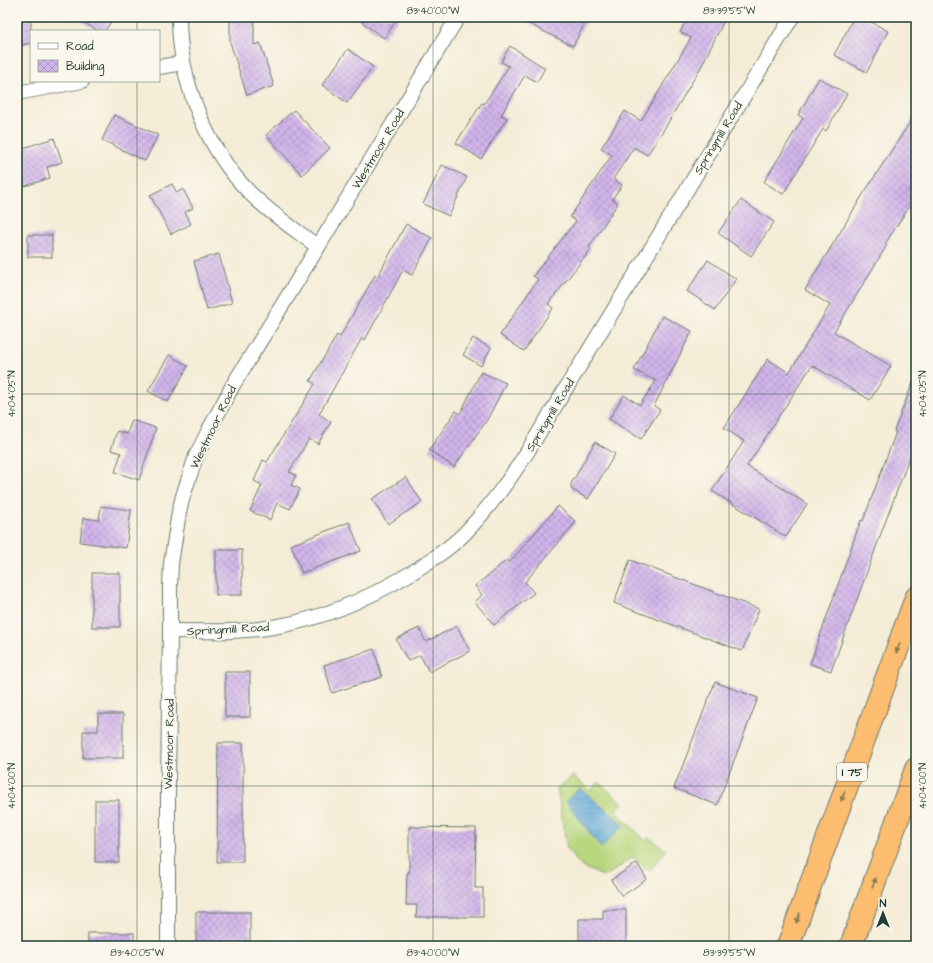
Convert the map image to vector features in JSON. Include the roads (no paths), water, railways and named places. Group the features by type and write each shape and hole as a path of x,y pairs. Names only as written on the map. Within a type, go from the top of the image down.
{"highway":[{"name":"I 75","path":"788,946 916,598"},
{"path":"851,946 916,769"}],"street":[{"path":"178,17 178,34 188,84 204,126 220,153 234,174 251,193 270,210 318,247"},
{"name":"Westmoor Road","path":"168,946 170,587 171,564 183,496 196,456 233,385 458,17"},
{"name":"Springmill Road","path":"170,631 248,630 298,622 322,615 352,604 392,585 445,550 464,533 481,515 505,485 526,454 792,17"},
{"path":"160,67 183,63"},
{"path":"17,93 77,82"}],"water":[{"path":"580,788 624,825 601,848 566,801"}]}
